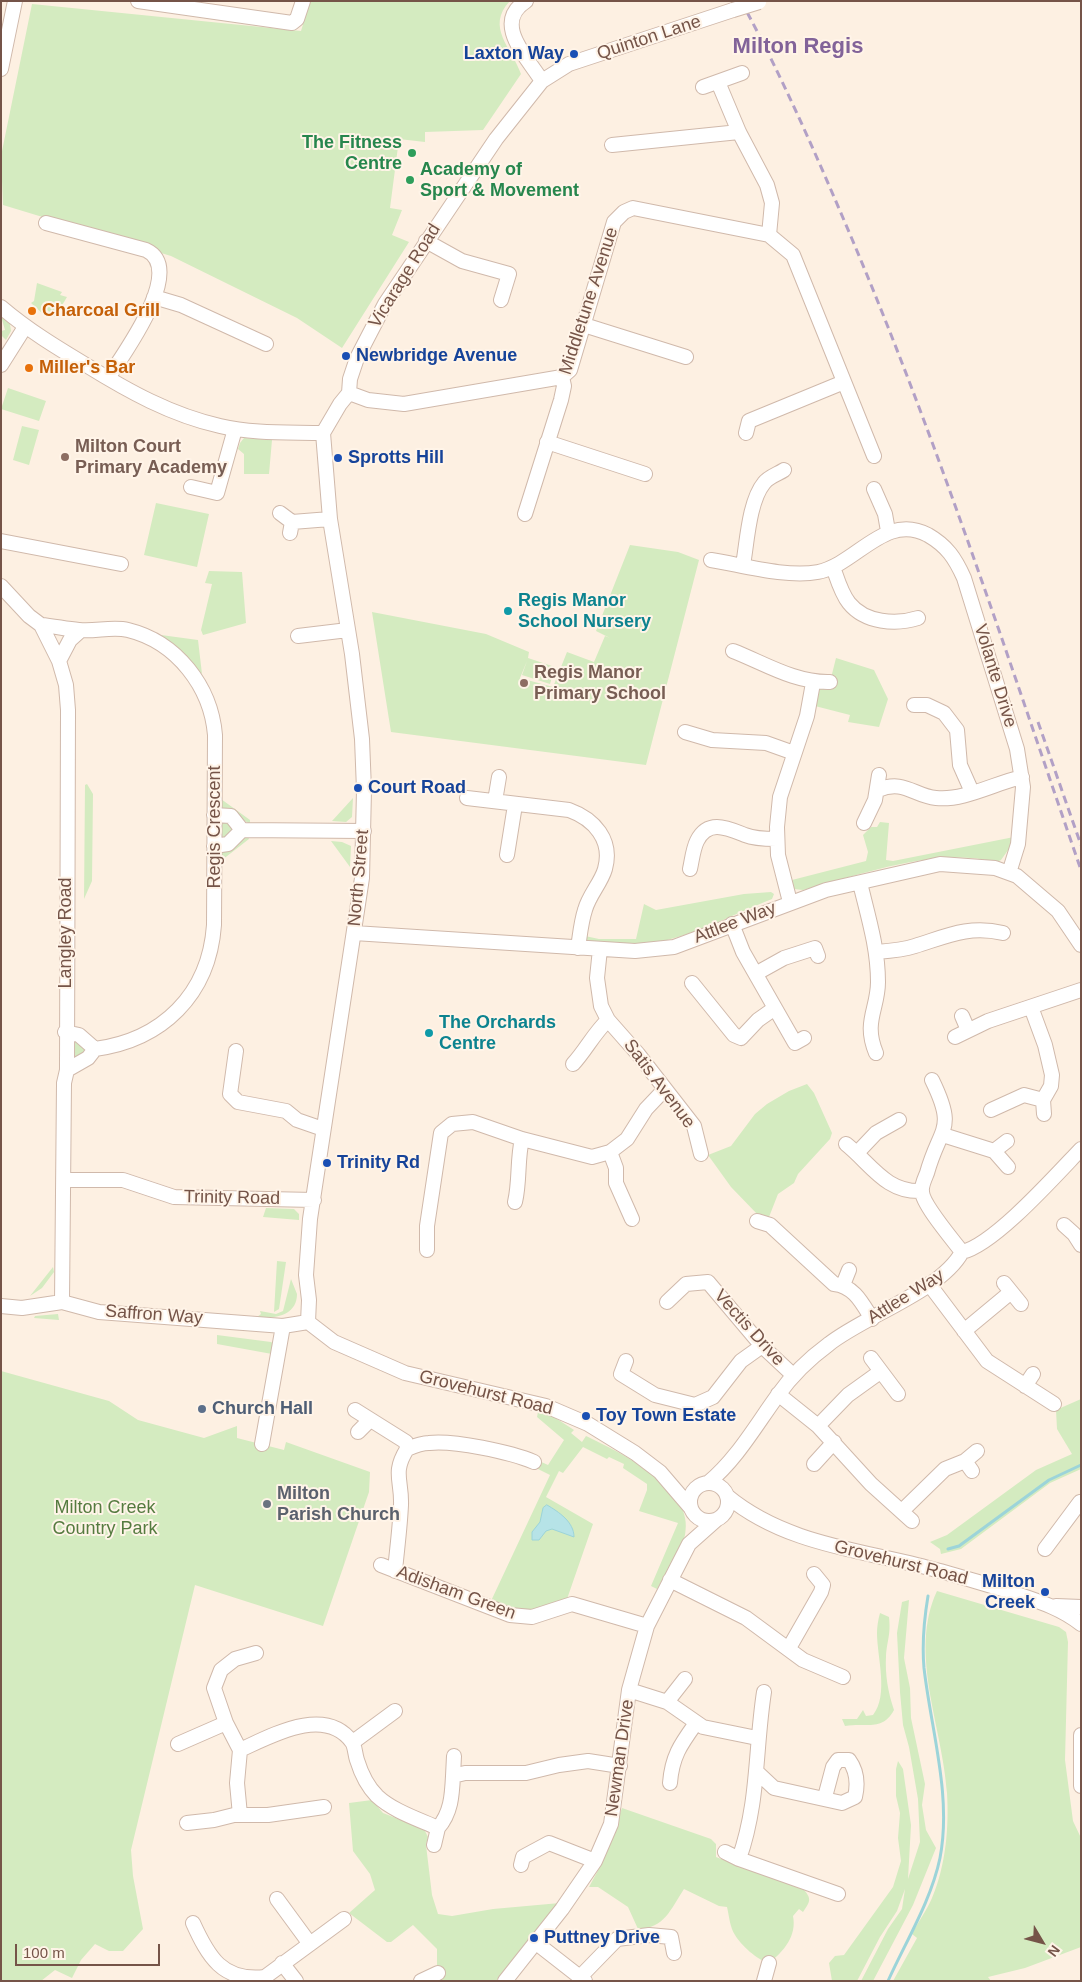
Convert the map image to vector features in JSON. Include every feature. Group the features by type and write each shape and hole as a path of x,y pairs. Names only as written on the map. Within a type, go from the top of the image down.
{"street":[{"path":"1,68 15,1"},
{"path":"138,1 197,5 292,23 297,19 303,1"},
{"path":"526,1 513,12 510,21 516,40 542,80"},
{"name":"Quinton Lane","path":"542,80 569,64 760,2"},
{"path":"703,87 742,73"},
{"name":"Vicarage Road","path":"323,433 340,404 349,393 352,371 363,344 385,304 496,139 522,102 542,80"},
{"path":"718,82 739,132 767,185 772,203 768,235"},
{"path":"612,145 739,132"},
{"name":"Middletune Avenue","path":"525,514 561,400 564,386 562,377 570,370 614,222 624,212 633,208 651,210 768,235 793,255 874,456"},
{"path":"46,224 151,253 158,262 160,268 154,297 142,326 108,378"},
{"path":"426,241 462,261 509,274 501,300"},
{"path":"154,297 181,304 266,344"},
{"path":"1,307 25,327 108,378 157,405 208,423 235,429 323,433"},
{"path":"584,325 686,357"},
{"path":"1,366 25,327"},
{"path":"349,393 368,400 404,404 562,377"},
{"path":"746,433 749,422 844,382"},
{"path":"192,487 217,493 235,429"},
{"name":"North Street","path":"308,1322 306,1258 310,1219 362,878 364,831 362,739 348,630 330,518 323,433"},
{"path":"547,442 645,474"},
{"path":"743,566 752,516 764,482 784,470"},
{"path":"874,489 885,514 888,531"},
{"path":"280,513 286,516 291,528 330,518"},
{"name":"Volante Drive","path":"711,560 799,573 818,572 833,566 888,531 904,528 920,531 942,543 953,556 964,578 1017,749 1022,777 1023,813 1018,844 1009,873"},
{"path":"1,541 121,564"},
{"path":"833,566 848,603 860,613 887,621 904,622 918,618"},
{"name":"Langley Road","path":"1,586 29,616 41,625 59,662 66,685 68,710 65,1032 67,1070 64,1083 62,1302"},
{"name":"Regis Crescent","path":"41,625 80,631 127,630 143,636 171,652 193,674 207,699 214,718 213,940 206,964 196,988 182,1005 158,1028 119,1046 95,1049"},
{"path":"298,637 348,630"},
{"path":"59,662 70,640 80,631"},
{"path":"733,651 813,683 830,682"},
{"path":"790,902 783,878 776,839 780,797 807,716 813,683"},
{"path":"914,704 927,705 944,713 957,730 960,765 972,792"},
{"path":"685,732 712,740 766,743 794,753"},
{"path":"864,822 878,790 879,775"},
{"path":"878,790 895,786 918,791 932,804 1022,777"},
{"path":"494,801 499,778"},
{"path":"467,798 569,810 584,815 602,834 606,845 605,869 585,910 578,948"},
{"path":"507,855 515,805"},
{"path":"214,815 231,816 242,830"},
{"path":"690,869 696,842 704,832 714,826 726,828 745,836 776,839"},
{"path":"214,846 228,844 242,830 364,831"},
{"name":"Attlee Way","path":"354,932 634,951 674,946 826,890 940,864 981,866 1009,873 1030,886 1058,911 1081,945"},
{"path":"860,883 876,952 878,984 871,1014 871,1042 876,1053"},
{"path":"732,924 743,952 757,973 795,1043 804,1038"},
{"path":"876,952 914,946 987,924 1003,933"},
{"path":"757,973 784,958 815,948 818,956"},
{"name":"Satis Avenue","path":"600,949 598,990 601,1006 608,1020 638,1054 694,1126 701,1154"},
{"path":"692,984 734,1035 741,1038 758,1020 775,1008"},
{"path":"955,1037 968,1030 1081,990"},
{"path":"1031,1007 1045,1045 1052,1075 1052,1086 1043,1100 1044,1114"},
{"path":"962,1016 968,1030"},
{"path":"573,1064 585,1051 598,1030 608,1020"},
{"path":"65,1032 79,1036 95,1049 88,1058 67,1070"},
{"path":"236,1051 230,1094 232,1099 238,1102 286,1111 297,1120 323,1130"},
{"path":"932,1080 942,1101 946,1121 943,1135 929,1164 922,1191 926,1201 962,1252 971,1250 984,1243 1081,1150"},
{"path":"427,1250 427,1226 441,1133 452,1124 472,1122 522,1139 592,1157 610,1152 627,1139 646,1109 665,1088"},
{"path":"991,1110 1024,1095 1043,1100"},
{"path":"899,1120 851,1148 886,1182 905,1190 922,1191"},
{"path":"943,1135 994,1151 1008,1167"},
{"path":"515,1202 518,1186 518,1156 522,1139"},
{"path":"994,1151 1007,1141"},
{"path":"610,1152 616,1168 616,1183 632,1219"},
{"name":"Trinity Road","path":"64,1180 123,1180 174,1197 314,1200"},
{"path":"757,1221 770,1225 820,1273 834,1284 843,1285 861,1300 872,1319"},
{"name":"Attlee Way","path":"704,1484 738,1452 778,1394 794,1375 830,1343 950,1270 962,1252"},
{"path":"843,1285 849,1270"},
{"name":"Vectis Drive","path":"667,1302 686,1284 708,1282 762,1346 794,1375"},
{"path":"929,1284 987,1361 1054,1404"},
{"path":"964,1331 1008,1288 1020,1304"},
{"name":"Vectis Drive","path":"677,1291 688,1301"},
{"name":"Saffron Way","path":"1,1306 22,1308 62,1302 99,1312 283,1326 308,1322"},
{"name":"Grovehurst Road","path":"308,1322 334,1342 404,1373 546,1406 564,1413 610,1437 660,1472 680,1482 704,1484"},
{"path":"262,1444 283,1326"},
{"path":"621,1372 655,1395 695,1405 713,1397 742,1361 762,1346"},
{"path":"871,1358 898,1394"},
{"path":"818,1426 848,1395 880,1372"},
{"path":"1025,1386 1033,1374"},
{"path":"778,1394 818,1426 871,1484 912,1521"},
{"path":"355,1410 369,1421 406,1442 407,1449"},
{"path":"358,1432 369,1421"},
{"path":"394,1571 401,1503 396,1472 399,1461 407,1449 429,1442 445,1443 501,1452 534,1462"},
{"path":"814,1464 834,1442"},
{"path":"902,1511 944,1469 968,1466 977,1451"},
{"name":"Attlee Way","path":"726,1494 730,1472 738,1452"},
{"name":"Grovehurst Road","path":"660,1472 691,1510"},
{"path":"719,1518 727,1506 726,1494 717,1485 704,1484 692,1494 691,1510 701,1520 719,1518 750,1513"},
{"name":"Grovehurst Road","path":"726,1494 750,1513 817,1543 916,1565 1055,1606 1081,1607"},
{"name":"Newman Drive","path":"689,1544 691,1510"},
{"path":"1045,1549 1077,1512"},
{"name":"Newman Drive","path":"504,1981 583,1882 595,1861 611,1824 629,1690 647,1626 689,1544 719,1518"},
{"name":"Adisham Green","path":"381,1565 476,1600 490,1608 510,1615 532,1617 572,1604 647,1626"},
{"path":"788,1648 821,1592 823,1585 814,1574"},
{"path":"670,1580 746,1618 803,1660 843,1676"},
{"name":"Grovehurst Road","path":"1055,1606 1081,1624"},
{"path":"240,1816 237,1783 240,1750 226,1723 214,1688 221,1670 235,1659 256,1653"},
{"path":"667,1702 685,1679"},
{"path":"629,1690 667,1702 696,1723 715,1730 757,1738"},
{"path":"739,1859 749,1832 758,1773 757,1738 764,1692"},
{"path":"353,1742 396,1711"},
{"path":"178,1744 226,1723"},
{"path":"670,1783 671,1763 696,1723"},
{"path":"240,1750 285,1731 318,1724 338,1730 353,1742 362,1772 378,1797 394,1808 438,1828"},
{"path":"1080,1778 1081,1735"},
{"path":"434,1845 438,1828 446,1819 450,1807 454,1756"},
{"path":"453,1776 465,1773 526,1773 559,1765 588,1761 620,1766"},
{"path":"758,1773 774,1788 825,1797"},
{"path":"187,1823 324,1807"},
{"path":"521,1865 523,1857 549,1844 595,1861"},
{"path":"725,1852 739,1859 838,1894"},
{"path":"277,1899 310,1944"},
{"path":"192,1923 209,1955 221,1972 242,1979 256,1979 266,1977 344,1919"},
{"path":"535,1942 583,1979 617,1938 649,1935 671,1937 674,1953"},
{"path":"764,1981 769,1963"},
{"path":"282,1964 296,1981"},
{"path":"419,1980 438,1973"}],"green space":[{"path":"310,1 510,1 503,11 500,29 521,74 483,130 425,132 425,142 399,139 390,208 402,210 392,235 409,242 342,348 297,318 171,256 3,205 1,156 32,4 301,31"},
{"path":"37,283 62,292 60,295 67,297 55,317 47,310 43,314 31,303 34,301"},
{"path":"1,316 10,324 11,331 6,340 1,335 1,331 5,330"},
{"path":"8,388 46,401 39,421 1,409"},
{"path":"22,426 39,430 29,465 13,460"},
{"path":"244,438 272,440 269,474 244,474 244,454 238,449"},
{"path":"156,503 209,514 197,567 144,555"},
{"name":"Regis Manor Primary School","path":"630,545 678,552 699,560 646,765 391,732 372,612 486,634 529,652 528,658 555,667 550,684 522,675 527,661 520,678 553,687 567,652 594,662 605,636 610,638 596,631"},
{"path":"209,571 242,572 246,623 203,635 201,630 212,584 205,583"},
{"path":"161,635 198,640 202,674 183,652"},
{"path":"836,658 874,670 888,699 879,727 848,722 850,715 815,706 820,688 828,690"},
{"path":"87,784 93,794 92,881 84,899 85,785"},
{"path":"353,798 352,817 346,822 332,821"},
{"path":"221,799 250,820 250,824 220,806"},
{"path":"223,819 234,825 233,837 221,839 219,827"},
{"path":"880,822 889,823 886,860 893,861 1014,837 1011,846 1001,860 997,862 973,858 924,860 899,864 803,890 794,889 792,880 866,861 868,852 863,835 871,827 877,827"},
{"path":"248,836 249,839 222,860 221,851"},
{"path":"331,841 342,842 351,846 350,867"},
{"path":"771,892 774,894 772,899 696,931 665,941 633,945 584,942 585,936 599,939 636,939 644,904 656,910 744,894"},
{"path":"75,1038 85,1047 85,1050 78,1058 74,1059 72,1039"},
{"path":"807,1084 814,1093 832,1133 830,1139 798,1174 794,1183 778,1194 769,1217 759,1216 731,1187 708,1155 731,1146 755,1114 767,1104 789,1091"},
{"path":"266,1208 294,1209 299,1214 299,1220 263,1217"},
{"path":"277,1261 286,1262 279,1309 274,1312"},
{"path":"53,1267 54,1272 42,1288 30,1296"},
{"path":"291,1279 297,1294 293,1307 289,1311 277,1316 257,1317 261,1314 260,1311 276,1314 283,1311"},
{"path":"58,1314 59,1320 34,1318 35,1316"},
{"path":"217,1335 271,1342 274,1344 272,1354 217,1344"},
{"name":"Milton Creek Country Park","path":"1,1371 109,1401 138,1420 204,1438 237,1426 237,1438 284,1450 286,1442 370,1472 369,1492 323,1626 195,1585 131,1850 133,1876 143,1929 123,1951 109,1951 95,1944 81,1960 72,1978 55,1970 41,1981 1,1981"},
{"path":"1081,1399 1081,1469 1050,1483 961,1549 941,1554 940,1549 930,1542 947,1535 1036,1470 1072,1454 1057,1429 1056,1410"},
{"path":"538,1412 554,1417 574,1430 571,1433 582,1442 586,1436 635,1462 667,1487 679,1502 685,1518 685,1535 677,1556 657,1589 651,1586 678,1523 639,1511 647,1490 647,1484 623,1468 624,1464 609,1457 607,1459 583,1447 563,1473 559,1471 546,1497 593,1524 567,1599 524,1612 491,1601 550,1475 534,1467 537,1460 548,1465 564,1440 537,1417"},
{"path":"937,1591 1059,1627 1066,1632 1068,1642 1065,1760 1073,1821 1081,1838 1081,1947 1025,1968 988,1977 991,1981 893,1981 917,1938 912,1934 932,1898 941,1872 946,1846 947,1793 926,1665 929,1615"},
{"path":"909,1600 904,1658 910,1688 911,1718 925,1784 922,1805 926,1830 936,1848 913,1905 873,1981 861,1981 888,1929 902,1909 905,1889 897,1911 880,1937 857,1981 832,1981 829,1963 835,1956 844,1955 893,1887 901,1861 898,1838 900,1813 896,1796 896,1769 898,1761 903,1769 911,1825 908,1879 920,1842 918,1799 909,1747 903,1725 897,1633 902,1602"},
{"path":"880,1613 889,1617 890,1628 886,1670 894,1710 889,1717 879,1724 845,1726 842,1719 857,1719 863,1710 866,1716 873,1715 878,1707 881,1675 877,1633"},
{"path":"372,1800 383,1813 424,1829 428,1837 426,1845 432,1895 438,1914 452,1916 493,1909 560,1903 496,1981 442,1981 437,1974 437,1949 413,1925 391,1942 387,1942 349,1913 375,1890 370,1874 353,1851 349,1803"},
{"path":"622,1808 711,1839 716,1844 716,1857 804,1890 809,1898 809,1903 803,1912 799,1909 793,1916 794,1923 791,1936 780,1953 769,1963 750,1952 733,1932 727,1907 719,1906 684,1889 666,1917 655,1925 638,1929 628,1907 598,1887 589,1887 602,1863"}],"water":[{"path":"547,1505 569,1522 574,1537 552,1529 546,1531 539,1540 532,1540 532,1532 540,1522 543,1508"}],"waterway":[{"path":"948,1549 959,1546 1049,1480 1081,1465"},
{"path":"888,1981 931,1890 940,1858 943,1835 942,1787 923,1659 925,1614 928,1596"}],"railway":[{"path":"741,1 800,119 884,317 972,552 1081,870"},
{"path":"1038,722 1081,845"}],"place":[{"name":"Laxton Way","path":"574,54"},
{"name":"The Fitness Centre","path":"412,153"},
{"name":"Academy of Sport & Movement","path":"410,180"},
{"name":"Charcoal Grill","path":"32,311"},
{"name":"Newbridge Avenue","path":"346,356"},
{"name":"Miller's Bar","path":"29,368"},
{"name":"Milton Court Primary Academy","path":"65,457"},
{"name":"Sprotts Hill","path":"338,458"},
{"name":"Regis Manor School Nursery","path":"508,611"},
{"name":"Regis Manor Primary School","path":"524,683"},
{"name":"Court Road","path":"358,788"},
{"name":"The Orchards Centre","path":"429,1033"},
{"name":"Trinity Rd","path":"327,1163"},
{"name":"Church Hall","path":"202,1409"},
{"name":"Toy Town Estate","path":"586,1416"},
{"name":"Milton Parish Church","path":"267,1504"},
{"name":"Milton Creek","path":"1045,1592"},
{"name":"Puttney Drive","path":"534,1938"}],"district":[{"name":"Milton Regis","path":"798,47"}]}
